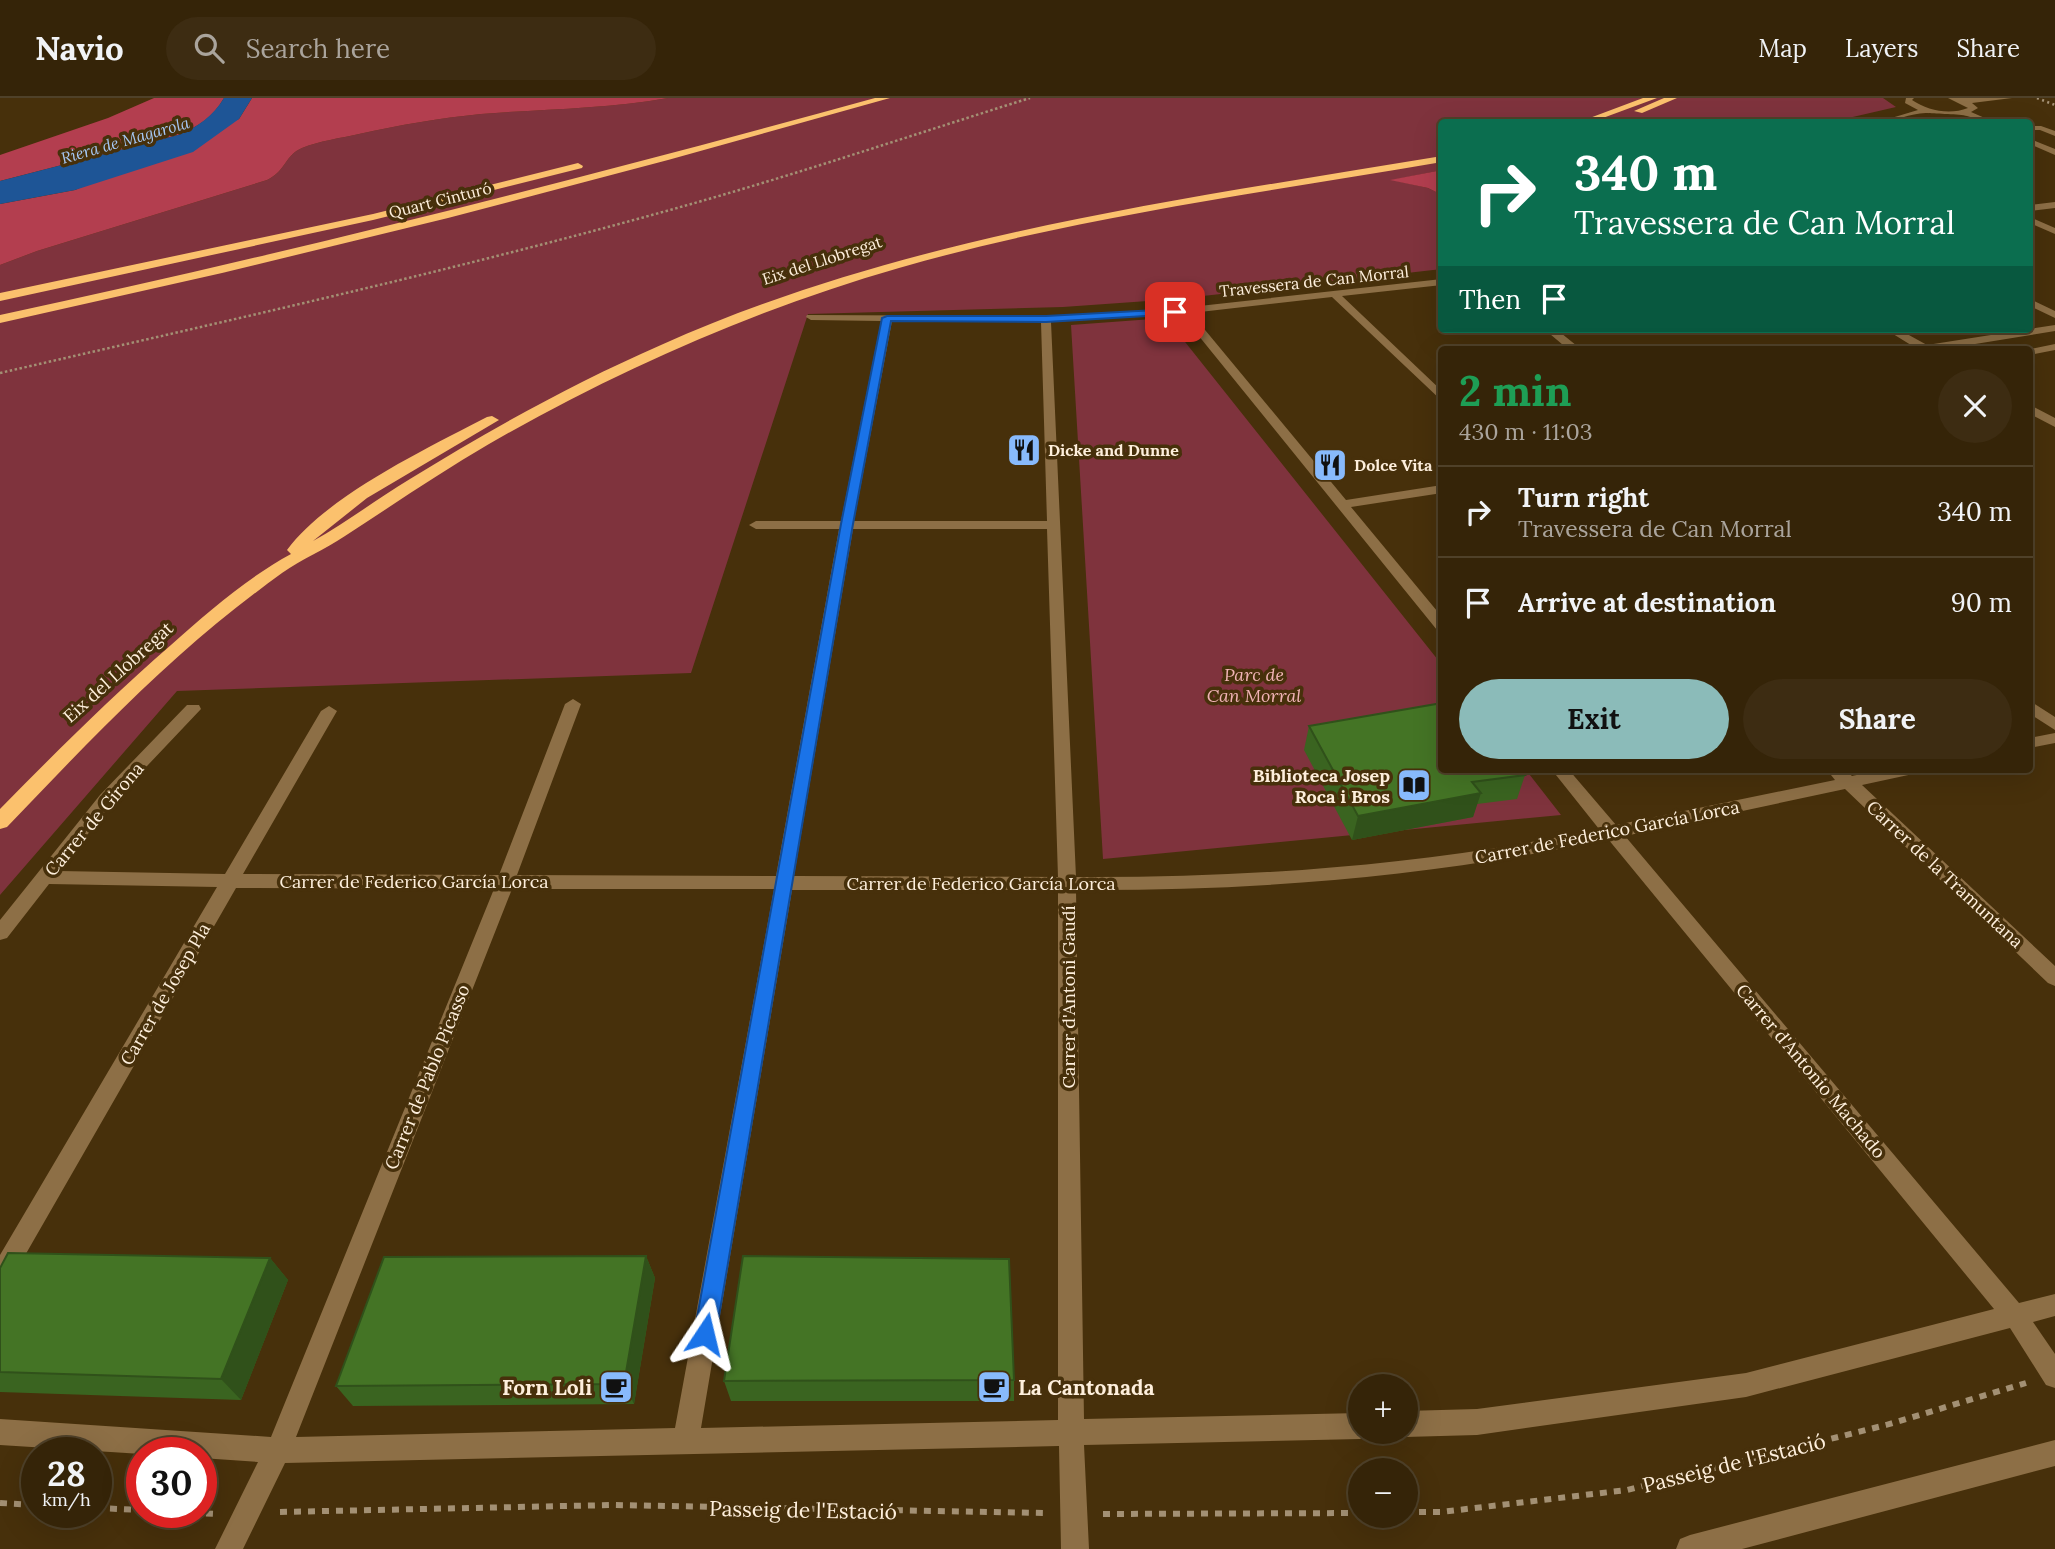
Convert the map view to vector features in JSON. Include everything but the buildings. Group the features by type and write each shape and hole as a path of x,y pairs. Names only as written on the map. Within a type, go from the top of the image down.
{"highway":[{"name":"Quart Cinturó","path":"0,320 432,218 674,157 885,98"},
{"path":"1592,119 1652,98"},
{"path":"1612,119 1672,98"},
{"name":"Eix del Llobregat","path":"278,568 310,533 387,479 537,396 681,331 828,278 895,258 1062,218 1438,154"},
{"name":"Eix del Llobregat","path":"0,822 105,713 210,620 278,568 336,535 412,484 516,422 667,347 764,309 891,266 1040,229 1438,160"},
{"name":"Quart Cinturó","path":"0,297 373,217 590,163"},
{"path":"0,803 58,760"}],"street":[{"path":"1910,98 1910,104 1927,110 1966,113 1982,119"},
{"path":"1952,98 1964,101 2008,98"},
{"path":"1964,101 1974,108 1966,113"},
{"path":"1893,119 1927,110"},
{"path":"2033,128 2041,128 2055,134"},
{"path":"2033,142 2055,152"},
{"path":"2033,208 2055,205"},
{"path":"2033,221 2055,231"},
{"name":"Travessera de Can Morral","path":"811,317 1046,319 1184,312 1438,282"},
{"path":"1335,295 1438,393"},
{"path":"2033,303 2055,314"},
{"path":"1184,312 1438,622"},
{"path":"686,1440 847,524 887,318"},
{"name":"Carrer d'Antoni Gaudí","path":"1046,319 1067,883 1074,1549"},
{"path":"2033,332 2055,328"},
{"path":"1554,333 1571,346"},
{"path":"1897,333 1920,346"},
{"path":"1944,346 2024,333"},
{"path":"2033,352 2055,348"},
{"path":"2033,411 2055,424"},
{"path":"1341,505 1438,490"},
{"path":"756,525 1054,525"},
{"name":"Carrer de Pablo Picasso","path":"278,1450 506,881 573,704"},
{"path":"2033,708 2055,725"},
{"name":"Carrer de Girona","path":"0,933 106,799 193,709"},
{"name":"Carrer de Josep Pla","path":"0,1277 329,711"},
{"path":"2033,742 2055,738"},
{"name":"Carrer d'Antonio Machado","path":"1562,773 2016,1317 2054,1375"},
{"name":"Carrer de Federico García Lorca","path":"44,877 232,881 1129,884 1346,874 1515,853 1612,834 1842,776 1874,773"},
{"name":"Carrer de la Tramuntana","path":"1842,776 2055,978"},
{"path":"1418,1424 1477,1422 1746,1385 2055,1305"},
{"path":"0,1432 278,1450 1071,1430 1147,1432 1348,1426"},
{"path":"229,1549 278,1450"},
{"path":"1690,1549 2055,1452"}],"path":[{"path":"0,373 312,301 569,237 680,207 1030,98"},
{"name":"Passeig de l'Estació","path":"1418,1512 1441,1512 1627,1490 1886,1425 2054,1375"},
{"path":"0,1503 21,1504"},
{"name":"Passeig de l'Estació","path":"217,1513 613,1505 1073,1514 1348,1513"}],"green space":[{"path":"668,98 1883,98 1896,107 1844,119 1438,119 1438,171 1393,180 1438,193 1438,269 1176,299 1063,307 808,314 691,673 177,691 0,895 0,265 37,251 267,180 278,172 296,151 323,142 404,125 481,114"},
{"name":"Parc de Can Morral","path":"1166,318 1438,660 1438,773 1528,773 1561,815 1103,859 1071,325"}],"shaded area":[{"path":"154,98 224,98 204,121 178,135 0,181 0,155 108,118"},
{"path":"252,98 668,98 598,107 481,114 404,125 323,142 296,151 278,172 267,180 37,251 0,265 0,204 75,190 239,119"},
{"path":"1438,171 1438,193 1428,188 1390,180"}],"water":[{"path":"224,98 252,98 239,119 193,152 75,190 0,204 0,181 178,135 204,120"}],"railway":[{"path":"2037,98 2055,105"}],"place":[{"name":"Dicke and Dunne","path":"1024,450"},
{"name":"Dolce Vita","path":"1330,465"},
{"name":"Biblioteca Josep Roca i Bros","path":"1414,785"},
{"name":"Forn Loli","path":"616,1387"},
{"name":"La Cantonada","path":"994,1387"}],"route":[{"path":"705,1334 847,524 887,318 1046,319 1175,312"}],"water label":[{"name":"Riera de Magarola","path":"125,140"}]}
